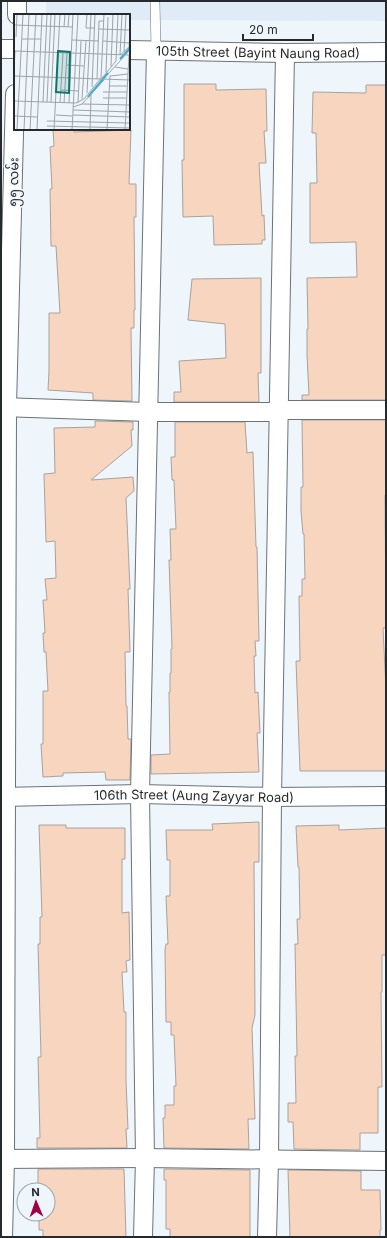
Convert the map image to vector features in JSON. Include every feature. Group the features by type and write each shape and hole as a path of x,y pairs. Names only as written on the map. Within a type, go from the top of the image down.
{"street":[{"path":"17,1 17,14"},
{"path":"1,49 14,49"},
{"name":"105th Street (Bayint Naung Road)","path":"130,50 285,53 386,52"},
{"path":"143,1237 145,1158 140,794 156,50"},
{"path":"267,1237 272,797 285,53"},
{"name":"၅၅ လမ်း","path":"3,1237 4,407 14,122"},
{"path":"4,407 148,412 386,410"},
{"name":"106th Street (Aung Zayyar Road)","path":"3,797 140,794 272,797 386,796"},
{"path":"3,1159 145,1158 386,1161"}],"lane":[{"path":"155,1 156,50"}],"shaded area":[{"path":"46,1 386,1 386,21 130,20 130,14 46,14"}],"building":[{"path":"184,84 216,84 216,90 266,89 267,131 264,131 266,163 259,163 265,240 262,240 262,244 214,245 213,216 183,217 182,160 184,160"},
{"path":"366,85 386,85 386,400 302,400 302,395 309,395 307,355 307,278 357,277 356,242 310,243 310,183 317,183 316,133 312,133 313,92 366,93"},
{"path":"53,130 74,130 74,132 131,130 129,184 136,184 136,217 134,217 135,310 134,328 131,328 132,401 93,400 93,393 48,390 49,313 60,313 56,246 51,246 50,189 52,189 50,147 54,146"},
{"path":"261,278 261,373 258,373 259,402 174,402 174,392 181,392 179,361 226,358 225,324 188,320 192,279"},
{"path":"302,420 386,420 386,628 383,628 386,690 386,771 300,771 296,661 300,661 299,596 302,596 302,579 305,579 304,534 301,511 301,487 303,487"},
{"path":"95,421 133,422 133,430 131,430 132,446 91,480 133,477 134,491 126,498 130,589 128,589 130,652 125,652 128,739 131,739 130,780 106,780 105,772 63,773 63,776 43,777 41,744 43,744 43,691 48,691 46,652 44,652 43,633 45,633 43,600 47,600 45,579 56,578 55,541 46,542 44,474 55,473 54,428 95,427"},
{"path":"175,422 245,422 247,453 253,452 259,641 255,641 256,656 254,656 255,693 258,692 260,733 257,733 259,772 151,774 151,755 170,754 169,692 172,649 169,560 171,560 170,529 176,529 174,480 172,480 171,457 175,457"},
{"path":"259,822 259,862 254,862 255,1015 252,1028 255,1119 248,1119 249,1149 164,1148 163,1118 165,1118 165,1105 174,1105 174,1086 176,1086 174,1035 171,1035 171,1022 166,1022 165,950 166,944 168,944 166,896 170,896 170,860 167,860 166,830 213,830 212,824"},
{"path":"39,825 66,825 66,828 125,828 125,859 122,859 122,913 129,912 130,960 126,961 127,972 122,972 124,1012 126,1012 127,1148 37,1148 37,1138 40,1138 38,1057 41,1057 38,944 40,944 40,917 42,917"},
{"path":"339,825 339,830 386,828 386,955 382,955 382,1087 378,1087 378,1133 360,1133 360,1150 294,1149 293,1122 288,1122 288,1103 296,1103 295,1056 297,1056 295,944 298,944 297,919 300,919 299,867 296,826"},
{"path":"38,1169 124,1169 126,1237 43,1237 43,1230 39,1230 39,1222 56,1222 56,1182 38,1182"},
{"path":"164,1169 250,1170 250,1237 170,1237 170,1229 166,1229 166,1180 164,1180"},
{"path":"288,1170 361,1171 361,1190 380,1190 380,1237 290,1237"}]}
